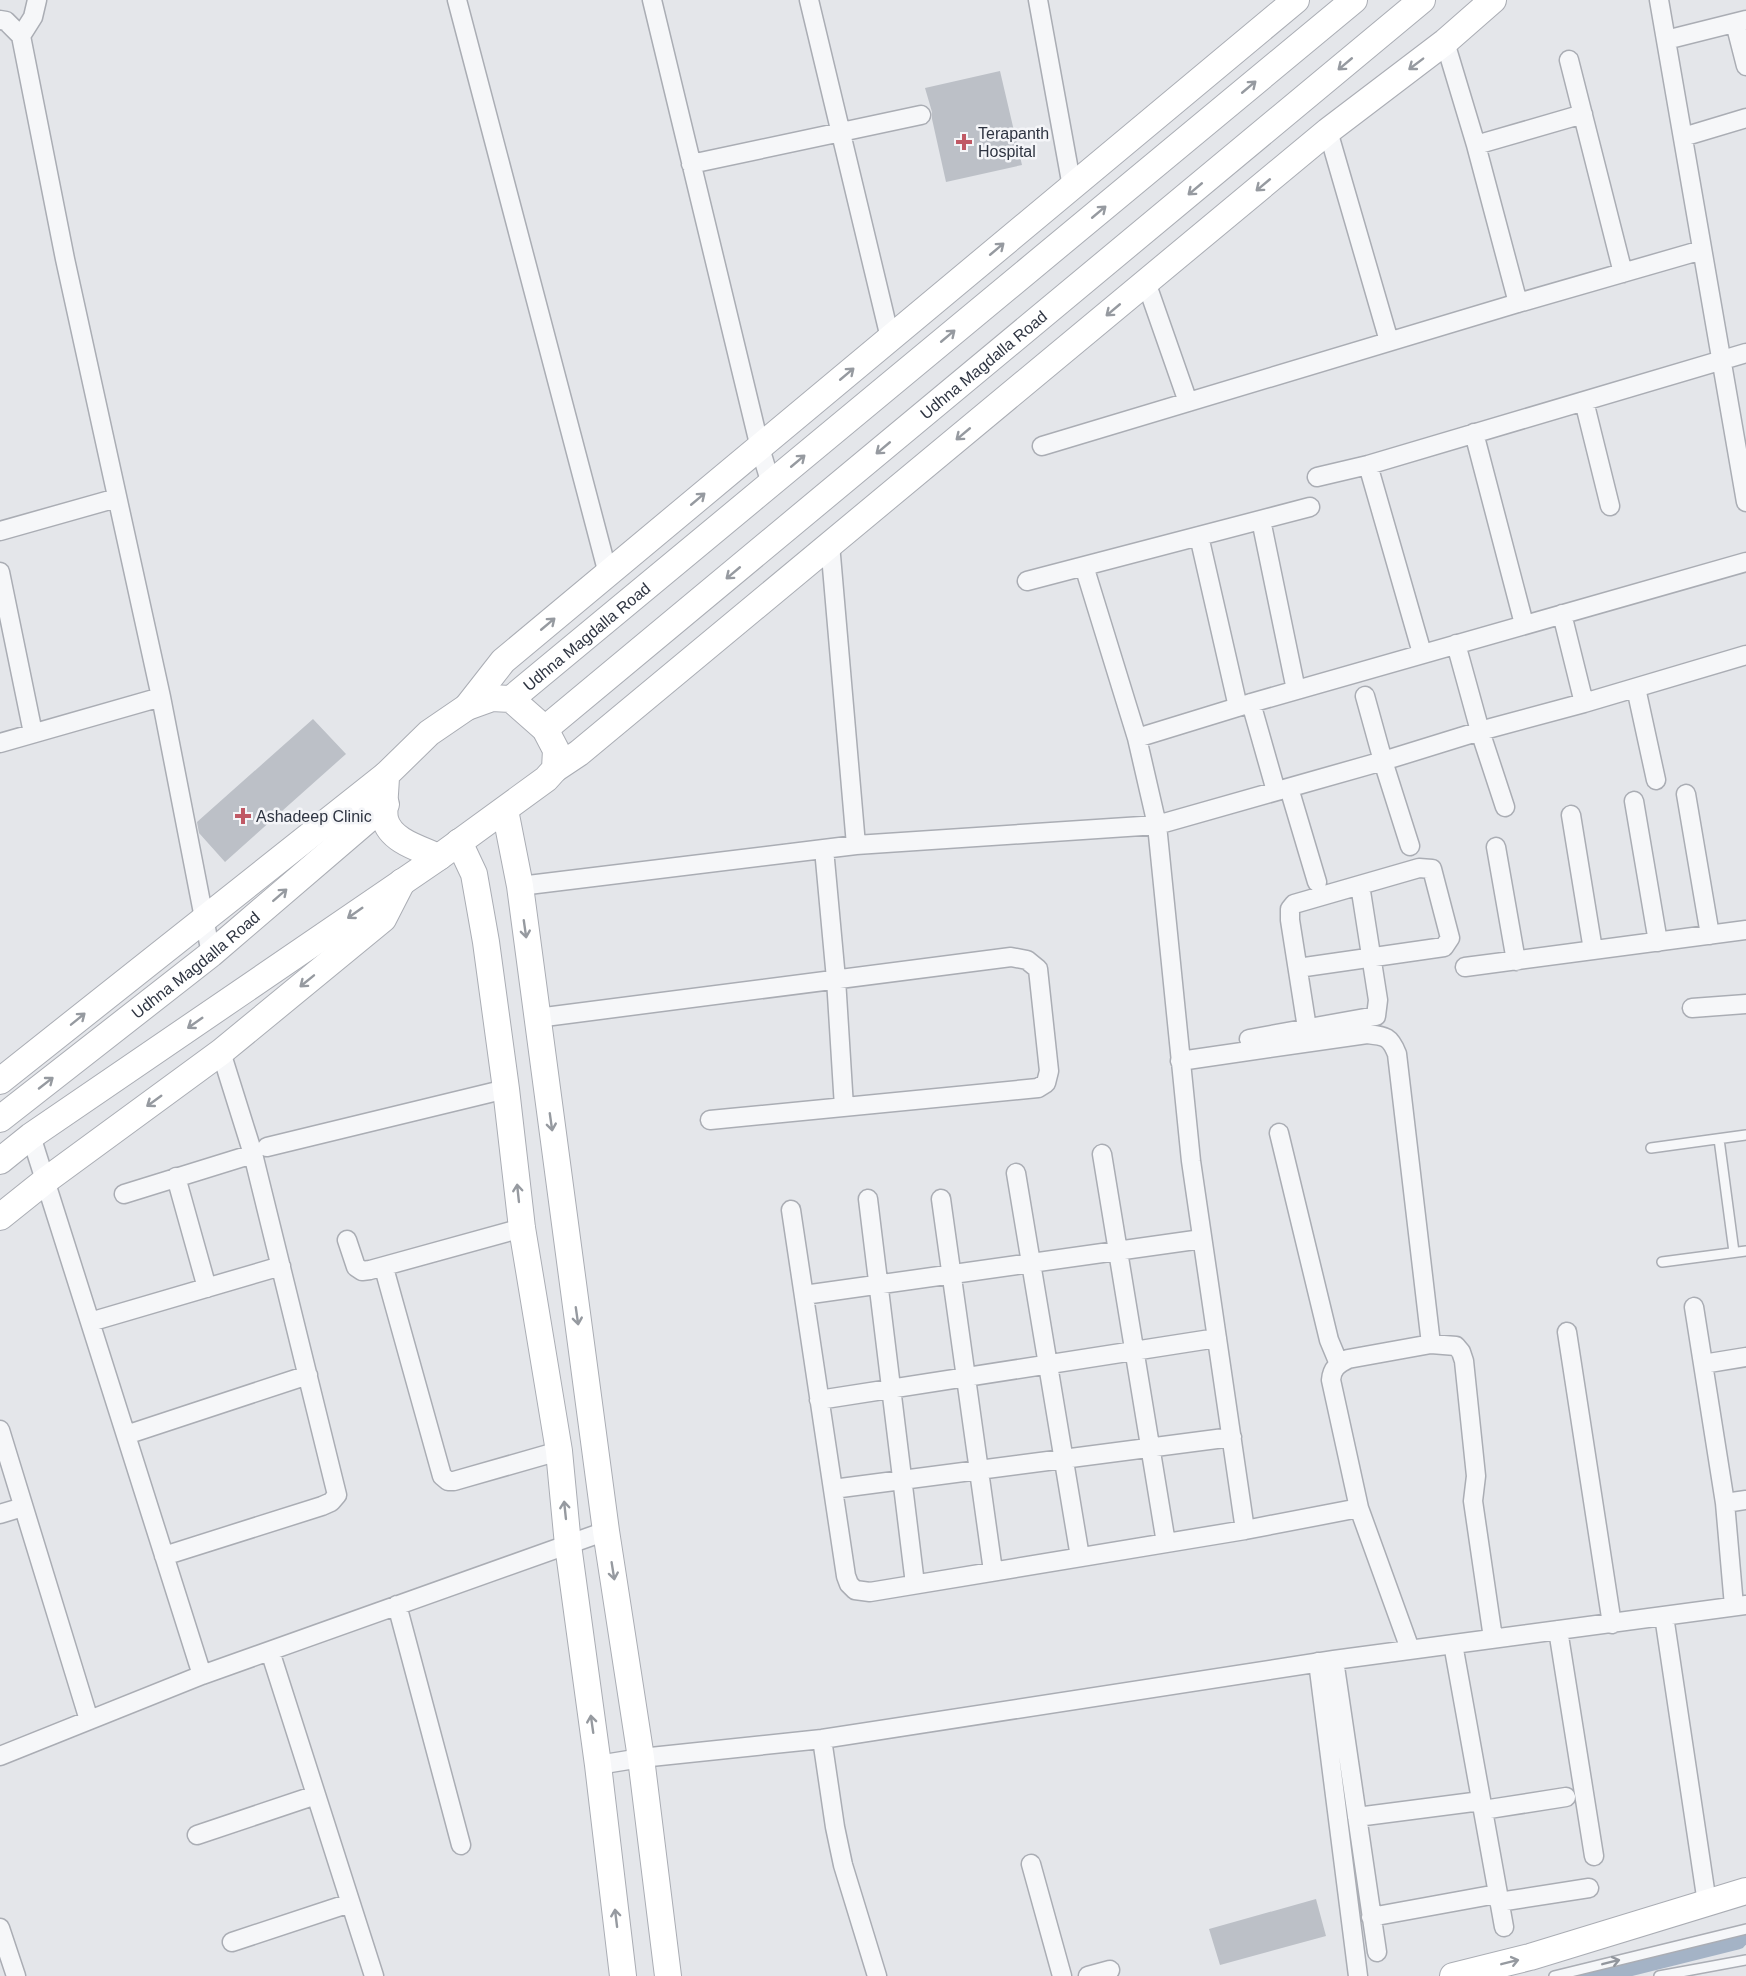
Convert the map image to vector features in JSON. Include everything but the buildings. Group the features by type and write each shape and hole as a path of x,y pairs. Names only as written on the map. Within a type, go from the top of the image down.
{"street":[{"path":"21,36 33,17 38,0"},
{"path":"457,0 608,574"},
{"path":"652,0 760,448 771,484"},
{"path":"809,0 890,338"},
{"path":"1038,0 1072,186"},
{"path":"467,707 503,661 1296,0"},
{"name":"Udhna Magdalla Road","path":"511,699 1354,0"},
{"name":"Udhna Magdalla Road","path":"545,729 1422,0"},
{"path":"0,1161 31,1136 403,879 439,857 546,779 555,769 588,746 1328,131 1445,42 1493,0"},
{"path":"1659,0 1746,502"},
{"path":"0,20 6,21 21,36 65,259 160,697 211,954"},
{"path":"1666,40 1740,21 1746,66"},
{"path":"1445,42 1476,145 1518,303"},
{"path":"1569,60 1623,273"},
{"path":"1476,145 1583,114"},
{"path":"692,164 921,115"},
{"path":"1683,137 1746,118"},
{"path":"1328,131 1389,341"},
{"path":"1042,446 1389,341 1702,250"},
{"path":"1146,282 1188,402"},
{"path":"1317,477 1368,465 1746,354"},
{"path":"1584,401 1610,506"},
{"path":"1474,433 1524,624"},
{"path":"1368,465 1422,653"},
{"path":"0,531 117,498"},
{"path":"1027,581 1310,507"},
{"path":"1261,520 1296,690"},
{"path":"1199,536 1244,705 1283,790 1317,882"},
{"path":"830,544 856,845"},
{"path":"1137,738 1422,653 1746,562"},
{"path":"1084,566 1137,738 1156,825 1191,1161 1245,1530"},
{"path":"0,572 33,733"},
{"path":"1562,614 1584,703"},
{"path":"1456,644 1480,731 1505,807"},
{"path":"520,886 856,845 1156,825 1746,655"},
{"path":"1636,688 1656,780"},
{"path":"1365,696 1410,846"},
{"path":"0,743 160,697"},
{"path":"0,1081 386,775 429,734 467,707 492,698 511,699 545,729 556,750 555,769"},
{"path":"386,775 385,819 392,830 406,843 439,857"},
{"path":"1686,794 1710,934"},
{"path":"1634,801 1658,942"},
{"name":"Udhna Magdalla Road","path":"0,1119 211,954 386,804"},
{"path":"505,810 520,886 668,1976"},
{"path":"1571,815 1593,950"},
{"path":"459,842 474,874 486,942 522,1228 559,1451 568,1545 598,1765 623,1976"},
{"path":"1496,847 1516,961"},
{"path":"824,849 836,979 844,1107"},
{"path":"1298,968 1444,947 1450,938 1432,869 1419,868 1294,904 1290,909 1290,920 1307,1028"},
{"path":"0,1216 221,1052 383,919 403,879"},
{"path":"1180,1057 1307,1028 1376,1016 1378,1000 1360,885"},
{"path":"1465,967 1746,930"},
{"path":"537,1018 1011,957 1027,960 1038,969 1049,1071 1047,1083 1038,1088 710,1120"},
{"path":"1692,1008 1746,1004"},
{"path":"1180,1057 1367,1034 1384,1036 1392,1043 1397,1054 1431,1344"},
{"path":"164,1556 331,1502 337,1495 281,1266 260,1151 221,1052"},
{"path":"124,1194 260,1151 506,1089"},
{"path":"1279,1133 1329,1340 1339,1364"},
{"path":"31,1136 202,1675"},
{"path":"1102,1154 1166,1543"},
{"path":"1016,1173 1080,1557"},
{"path":"176,1178 207,1288"},
{"path":"868,1199 915,1584"},
{"path":"942,1199 993,1571"},
{"path":"791,1210 833,1490 849,1584 855,1590 861,1592 915,1584 1245,1530 1359,1508"},
{"path":"347,1240 356,1267 362,1271 384,1268 522,1228"},
{"path":"804,1295 1202,1239"},
{"path":"90,1322 281,1266"},
{"path":"384,1268 442,1476 448,1481 454,1481 559,1451"},
{"path":"598,1765 640,1758 822,1739 1326,1661 1740,1606 1694,1307"},
{"path":"1567,1332 1612,1624"},
{"path":"819,1400 1217,1338"},
{"path":"1410,1649 1359,1508 1331,1380 1332,1372 1348,1359 1431,1344 1456,1346 1464,1361 1476,1476 1473,1501 1493,1638"},
{"path":"1703,1364 1746,1357"},
{"path":"126,1435 308,1375"},
{"path":"0,1430 89,1720"},
{"path":"833,1490 1232,1437"},
{"path":"1725,1503 1746,1500"},
{"path":"0,1514 24,1507"},
{"path":"0,1756 202,1675 606,1531"},
{"path":"397,1605 461,1845"},
{"path":"1664,1616 1707,1903"},
{"path":"1558,1630 1594,1856"},
{"path":"1454,1644 1503,1927"},
{"path":"270,1651 374,1976"},
{"path":"1326,1661 1357,1817 1377,1952"},
{"path":"1326,1661 1358,1976"},
{"path":"822,1739 843,1865 877,1976"},
{"path":"197,1835 316,1795"},
{"path":"1357,1817 1566,1797"},
{"path":"1031,1864 1062,1976"},
{"path":"1371,1917 1498,1898 1590,1888"},
{"path":"1453,1976 1530,1957 1746,1892"},
{"path":"231,1942 350,1903"},
{"path":"0,1928 16,1976"},
{"path":"1088,1976 1110,1970"}],"lane":[{"path":"1651,1148 1746,1136"},
{"path":"1719,1139 1734,1252"},
{"path":"1662,1262 1746,1251"},
{"path":"1554,1976 1746,1929"},
{"path":"1659,1976 1746,1960"}],"waterway":[{"path":"1589,1976 1737,1939"}],"place":[{"name":"Terapanth Hospital","path":"964,142"},
{"name":"Ashadeep Clinic","path":"243,816"}]}
